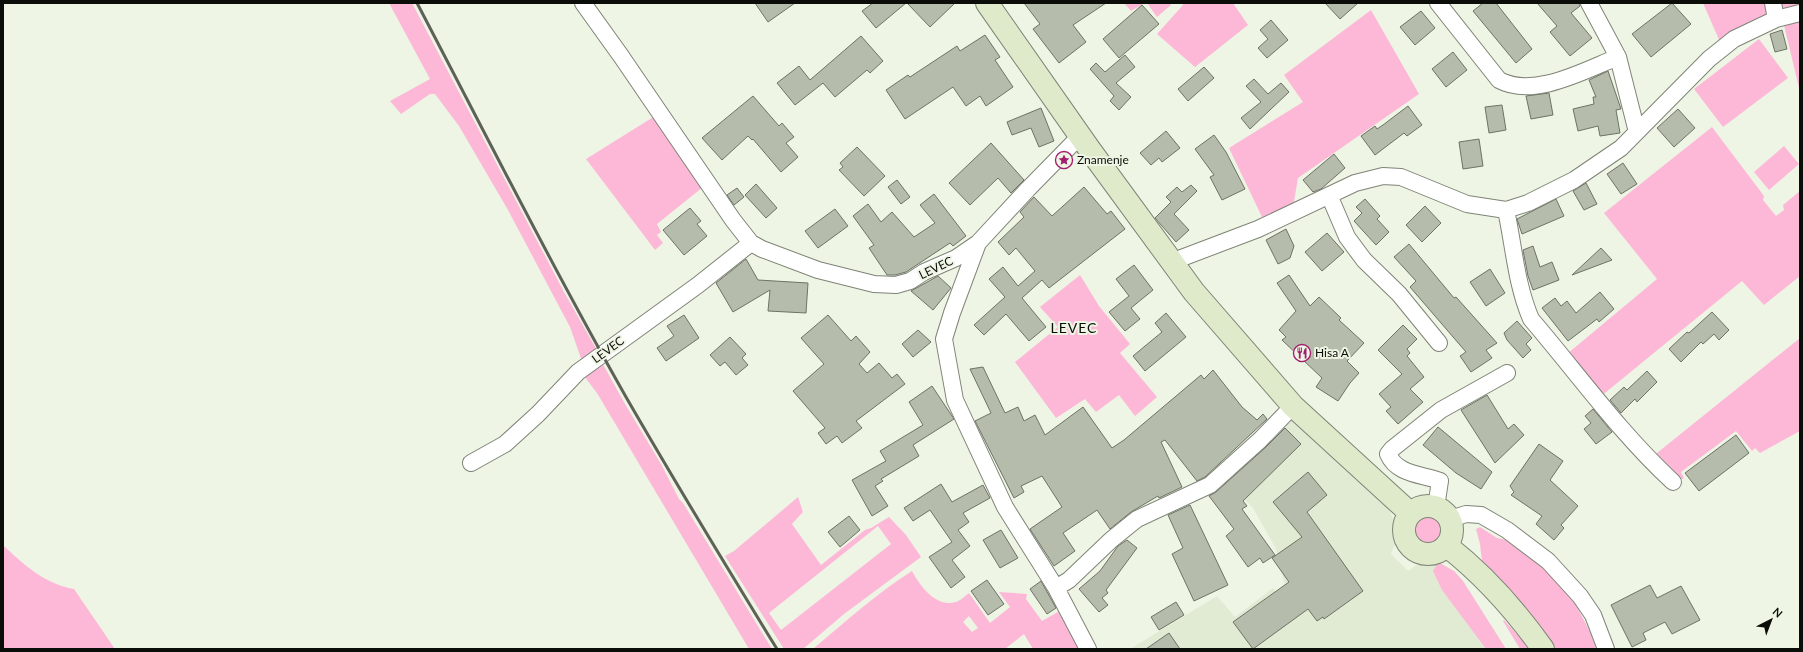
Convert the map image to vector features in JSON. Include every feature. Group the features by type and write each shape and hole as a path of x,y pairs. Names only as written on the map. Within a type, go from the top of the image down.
{"main road":[{"path":"987,3 1080,136 1171,262 1240,347 1293,406 1410,514"},
{"path":"1427,505 1443,513 1453,529 1451,538 1446,546 1439,552 1429,554 1420,553 1412,548 1406,540 1404,531 1405,522 1410,514 1417,508 1427,505"},
{"path":"1446,546 1467,562 1483,578 1511,608 1543,649"}],"street":[{"name":"LEVEC","path":"583,3 729,214 751,243 762,249 818,270 874,284 896,286 910,281 924,272 956,258 978,243 1080,136"},
{"path":"1438,3 1499,80 1508,85 1524,87 1557,82 1618,57"},
{"path":"1590,3 1618,57 1637,132"},
{"path":"1171,262 1258,229 1355,183 1384,176 1401,177 1467,204 1506,210 1528,203 1574,180 1621,148 1708,60 1734,39 1787,16 1773,3"},
{"path":"1329,195 1346,236 1360,254 1399,294 1439,343"},
{"path":"1506,210 1514,263 1521,292 1531,319 1620,428 1673,482"},
{"name":"LEVEC","path":"472,463 505,444 538,414 578,372 698,285 751,243"},
{"path":"978,243 944,339 955,400 1005,507 1056,588 1088,649"},
{"path":"1507,373 1441,410 1392,449 1388,454 1392,462 1397,467 1440,481 1443,513 1481,515 1507,530 1548,561 1565,578 1593,615 1606,649"},
{"path":"1056,588 1069,580 1111,540 1137,519 1210,485 1260,440 1293,406"}],"shaded area":[{"path":"389,3 412,3 564,292 598,352 583,364 570,327 508,210 459,126 435,94 430,94 401,114 390,101 430,79"},
{"path":"1124,3 1145,3 1131,11"},
{"path":"1147,3 1170,3 1171,5 1157,17"},
{"path":"1182,3 1233,3 1248,25 1195,67 1157,34 1183,5"},
{"path":"1703,3 1769,3 1769,10 1766,16 1720,42"},
{"path":"1779,3 1797,3 1799,11 1782,12"},
{"path":"1371,10 1419,94 1298,178 1293,207 1262,217 1229,148 1303,102 1284,75"},
{"path":"1800,19 1800,92 1783,21"},
{"path":"1759,39 1788,78 1723,127 1694,89"},
{"path":"655,116 703,187 657,224 661,232 657,235 663,243 655,250 586,159"},
{"path":"1712,127 1764,196 1763,200 1776,216 1784,210 1783,205 1800,191 1800,276 1764,305 1742,281 1600,397 1567,354 1657,279 1604,213"},
{"path":"1784,146 1799,164 1769,190 1754,172"},
{"path":"1080,275 1099,306 1130,344 1120,353 1157,397 1135,416 1119,395 1096,412 1085,399 1056,418 1015,362 1058,327 1040,307"},
{"path":"1800,338 1800,431 1760,453 1755,448 1752,451 1736,431 1681,472 1684,478 1681,480 1652,457"},
{"path":"600,359 661,464 679,499 683,503 772,649 749,649 597,393 584,376"},
{"path":"1292,413 1390,511 1397,528 1397,538 1391,554 1408,571 1421,562 1428,561 1438,562 1454,571 1463,581 1506,649 1130,649 1217,596 1235,617 1273,588 1277,593 1285,586 1276,549 1253,508 1222,478"},
{"path":"798,497 803,512 792,524 821,565 865,530 889,517 906,535 921,557 844,614 803,649 784,649 725,556 734,551","holes":["878,526 891,544 781,630 769,613"]},
{"path":"1431,513 1440,518 1444,524 1444,538 1440,544 1431,549 1423,549 1414,544 1410,538 1409,527 1414,518 1420,514"},
{"path":"1480,527 1497,538 1507,540 1535,561 1558,582 1576,605 1591,634 1596,649 1556,649 1521,602 1482,561 1476,529"},
{"path":"3,545 19,560 44,578 54,583 74,589 115,649 3,649"},
{"path":"1438,562 1454,571 1463,581 1506,649 1486,649 1442,590 1433,571"},
{"path":"912,571 924,589 935,599 942,602 956,602 961,600 969,593 990,623 1010,607 999,592 1027,594 1026,599 1042,621 1063,609 1081,649 1033,649 1024,634 1005,649 813,649 861,608","holes":["969,616 978,628 972,632 963,622"]},
{"path":"1504,620 1530,649 1520,649 1503,621"}],"building":[{"path":"755,3 795,3 768,22"},
{"path":"873,3 906,3 876,28 862,11"},
{"path":"907,3 955,3 930,27"},
{"path":"1024,3 1106,3 1073,25 1086,42 1059,63 1033,29 1040,24"},
{"path":"1325,3 1358,3 1340,19"},
{"path":"1483,3 1496,3 1532,49 1516,63 1473,11"},
{"path":"1537,3 1580,3 1580,6 1571,13 1592,38 1570,56 1550,32 1557,26"},
{"path":"1672,3 1691,24 1651,57 1632,34"},
{"path":"1142,5 1159,24 1119,58 1103,39"},
{"path":"1421,11 1435,28 1415,45 1400,27"},
{"path":"1271,20 1288,40 1267,58 1258,48 1268,39 1260,30"},
{"path":"1782,30 1787,49 1775,52 1770,34"},
{"path":"985,35 1000,57 995,60 1013,87 986,106 980,96 966,106 953,87 905,119 886,90 908,75 910,77 957,46 960,51"},
{"path":"861,36 883,61 870,73 867,70 835,97 823,83 795,105 777,83 799,66 810,80"},
{"path":"1453,52 1467,70 1446,87 1432,69"},
{"path":"1125,55 1135,67 1116,83 1131,97 1119,110 1110,101 1114,96 1090,69 1096,63 1105,72"},
{"path":"1204,67 1214,78 1188,101 1178,89"},
{"path":"1608,71 1621,109 1616,110 1620,133 1600,136 1598,126 1578,131 1573,109 1594,104 1593,97 1596,97 1589,80"},
{"path":"1254,79 1268,94 1281,83 1289,92 1250,129 1241,118 1261,102 1246,86"},
{"path":"1549,93 1553,115 1531,119 1526,96"},
{"path":"753,96 779,126 782,123 794,137 786,143 798,157 781,172 753,139 752,140 748,136 722,160 702,138"},
{"path":"1502,105 1506,130 1489,133 1485,107"},
{"path":"1408,106 1422,125 1407,136 1404,133 1375,155 1361,136 1375,126 1377,129"},
{"path":"1041,108 1054,141 1039,147 1031,128 1012,135 1007,122"},
{"path":"1678,109 1695,128 1674,147 1657,128"},
{"path":"1166,131 1180,148 1162,162 1159,158 1151,165 1140,153"},
{"path":"1214,135 1226,152 1245,189 1222,200 1210,177 1214,175 1195,149"},
{"path":"1479,139 1483,166 1463,169 1459,142"},
{"path":"991,143 1024,180 1011,193 998,178 970,205 949,183"},
{"path":"857,147 885,176 864,196 839,170 843,167 840,163"},
{"path":"1334,154 1345,168 1321,189 1313,192 1303,180"},
{"path":"1623,163 1637,184 1621,194 1607,174"},
{"path":"897,180 910,197 901,204 888,187"},
{"path":"1586,183 1597,204 1584,210 1573,191"},
{"path":"756,184 777,208 766,218 745,195"},
{"path":"1191,185 1197,191 1174,214 1189,230 1176,242 1155,218 1171,202 1166,197 1177,187 1182,192"},
{"path":"1084,187 1107,214 1111,211 1125,229 1049,288 1042,280 1022,298 1046,327 1029,341 1006,314 984,335 974,325 1005,297 989,279 1003,267 1018,286 1035,271 1016,248 1009,255 998,242 1024,217 1020,212 1034,197 1052,216"},
{"path":"737,188 744,197 734,205 727,195"},
{"path":"934,194 966,236 953,246 950,243 906,272 895,275 887,275 869,248 874,245 853,216 868,204 881,222 892,212 914,237 935,223 920,205"},
{"path":"1365,199 1380,216 1377,219 1389,232 1376,245 1354,221 1362,213 1356,207"},
{"path":"1556,199 1564,216 1522,234 1517,219"},
{"path":"1425,206 1441,223 1422,242 1406,225"},
{"path":"690,208 701,221 697,224 707,236 684,255 663,230"},
{"path":"835,209 848,226 818,248 805,231"},
{"path":"1286,229 1294,246 1290,258 1278,264 1266,240"},
{"path":"1327,233 1344,252 1322,271 1305,252"},
{"path":"1409,244 1454,298 1456,297 1497,343 1486,350 1492,358 1471,372 1460,356 1466,352 1410,287 1416,281 1394,257"},
{"path":"1533,246 1540,267 1552,262 1559,280 1533,290 1528,276 1523,250"},
{"path":"1601,248 1612,260 1572,275"},
{"path":"746,259 758,280 808,283 806,313 768,311 770,290 733,312 716,283"},
{"path":"1134,265 1153,290 1131,308 1140,319 1125,331 1109,312 1129,296 1116,279"},
{"path":"1490,269 1505,293 1486,306 1470,282"},
{"path":"1289,275 1310,306 1319,297 1341,318 1339,320 1364,343 1347,361 1359,373 1338,401 1316,387 1322,378 1282,340 1286,337 1279,330 1296,311 1277,283"},
{"path":"938,276 951,288 933,310 911,291"},
{"path":"1600,292 1614,309 1599,322 1597,319 1568,341 1542,308 1555,298 1561,306 1567,301 1576,313"},
{"path":"1712,312 1729,330 1719,340 1714,334 1703,344 1701,342 1681,362 1669,349"},
{"path":"1166,313 1186,337 1145,371 1133,356 1162,332 1155,323"},
{"path":"684,315 699,338 666,361 657,348 674,336 667,326"},
{"path":"828,315 851,341 856,336 870,352 859,364 867,373 879,363 892,378 897,374 905,384 856,421 862,428 842,443 837,436 826,444 818,433 825,428 793,391 824,364 801,338"},
{"path":"1517,321 1532,338 1526,344 1531,350 1523,358 1507,340 1504,333"},
{"path":"1403,325 1417,339 1407,349 1410,353 1407,356 1424,377 1410,389 1423,402 1398,424 1386,411 1391,407 1379,394 1402,374 1378,350"},
{"path":"918,330 931,342 913,357 902,344"},
{"path":"730,337 746,354 742,358 748,365 736,375 725,362 720,366 710,355"},
{"path":"983,367 1005,413 1018,407 1024,421 1035,415 1045,435 1083,407 1112,448 1124,440 1201,375 1204,379 1213,370 1242,407 1257,420 1263,414 1267,419 1205,477 1197,481 1165,440 1161,442 1182,487 1159,498 1158,496 1131,512 1110,529 1097,510 1063,533 1075,551 1054,566 1030,529 1062,507 1042,476 1021,486 1024,492 1014,498 975,421 991,413 970,369"},
{"path":"1647,371 1657,382 1637,402 1635,399 1621,413 1610,400 1624,387 1627,390"},
{"path":"932,386 954,419 913,445 919,456 881,479 883,481 875,486 888,506 872,516 852,480 886,461 880,451 923,425 909,402"},
{"path":"1487,395 1508,429 1514,424 1524,435 1495,463 1461,410"},
{"path":"1593,409 1612,432 1596,444 1584,429 1591,423 1585,416"},
{"path":"1438,427 1492,472 1481,489 1456,473 1423,445"},
{"path":"1285,428 1301,444 1243,501 1247,506 1242,509 1275,555 1263,563 1260,558 1248,567 1226,536 1234,529 1209,496 1216,492"},
{"path":"1736,435 1749,453 1699,491 1685,473"},
{"path":"1539,444 1563,461 1550,480 1578,506 1561,525 1564,528 1554,540 1536,524 1542,516 1511,495 1514,492 1510,486"},
{"path":"1308,472 1327,495 1307,512 1363,591 1324,619 1323,617 1317,621 1308,609 1253,649 1233,622 1289,582 1272,558 1302,537 1273,502"},
{"path":"941,484 952,502 983,485 990,498 963,513 969,522 958,530 970,546 952,560 965,577 951,588 929,557 952,542 930,510 913,521 904,508"},
{"path":"1190,505 1228,585 1194,601 1172,554 1183,548 1168,515"},
{"path":"849,516 860,530 840,547 828,532"},
{"path":"1001,530 1018,558 1000,568 983,540"},
{"path":"1127,540 1137,548 1106,590 1108,593 1102,598 1108,605 1099,612 1079,589 1100,571 1118,546"},
{"path":"987,580 1004,604 988,615 971,591"},
{"path":"1041,581 1056,608 1047,614 1030,589"},
{"path":"1650,585 1657,598 1681,586 1700,620 1672,634 1665,622 1643,633 1646,640 1632,647 1611,605"},
{"path":"1176,602 1184,615 1159,630 1151,617"},
{"path":"1169,633 1180,649 1146,649"}],"railway":[{"path":"417,3 572,300 626,397 777,649"}],"place":[{"name":"Znamenje","path":"1064,160"},
{"name":"Hisa A","path":"1302,353"}],"district":[{"name":"LEVEC","path":"1074,328"}]}
